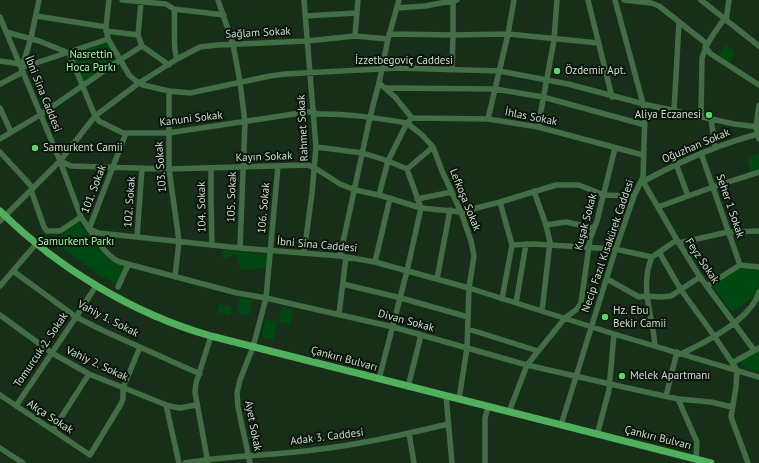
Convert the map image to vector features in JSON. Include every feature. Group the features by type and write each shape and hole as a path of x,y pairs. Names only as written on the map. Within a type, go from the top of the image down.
{"main road":[{"name":"Çankırı Bulvarı","path":"2,216 36,244 96,286 160,318 187,328 211,336 408,387 711,463"}],"street":[{"path":"22,68 31,38 39,0"},
{"path":"109,0 106,29 108,39 130,75 139,83"},
{"path":"122,0 166,2 174,9 224,15"},
{"name":"105. Sokak","path":"218,0 233,44 245,122 240,248"},
{"name":"Rahmet Sokak","path":"304,0 316,147 315,168 304,254"},
{"path":"355,36 358,0"},
{"path":"340,256 370,117 379,83 388,36 399,0"},
{"path":"396,8 425,6 454,0 452,70"},
{"path":"488,119 508,34 514,0"},
{"path":"538,127 554,40 557,0"},
{"path":"588,0 612,96"},
{"name":"Necip Fazıl Kısakürek Caddesi","path":"561,426 616,249 634,196 643,179 645,125 644,104 615,0"},
{"path":"624,0 650,2 659,6 706,46 711,54 759,85"},
{"path":"701,0 759,46"},
{"path":"701,117 702,58 706,46 725,20 729,0"},
{"path":"141,2 138,35 142,46 168,64"},
{"path":"174,9 175,51 177,59"},
{"path":"305,16 356,13"},
{"name":"İbni Sina Caddesi","path":"0,16 60,161 80,218 89,229 96,232 137,237 271,251 340,256 375,262 469,288 591,327 759,377"},
{"path":"36,16 138,35"},
{"path":"674,111 679,22"},
{"path":"6,32 31,38 69,53 95,116"},
{"name":"Sağlam Sokak","path":"2,216 60,161 95,116 139,83 168,64 200,47 307,41 355,36 508,34 554,40 599,43"},
{"path":"0,84 22,68 108,39"},
{"path":"0,139 40,115 142,46"},
{"path":"0,61 22,68"},
{"name":"İzzetbegoviç Caddesi","path":"139,83 182,93 199,92 276,75 382,69 499,71 546,79 674,111 757,127"},
{"path":"379,83 396,97 412,118 407,123 388,161 379,195"},
{"path":"386,88 495,89 544,97 645,125"},
{"name":"103. Sokak","path":"169,91 169,169 179,241 175,277"},
{"path":"758,137 757,127 759,105"},
{"path":"0,108 11,132"},
{"name":"Kanuni Sokak","path":"95,116 99,121 126,133 168,133 314,113 370,117 407,123"},
{"name":"İhlas Sokak","path":"412,118 488,119 538,127 643,155"},
{"path":"711,119 715,147"},
{"name":"Lefkoşa Sokak","path":"407,123 422,135 433,147 442,171 461,212 471,241 474,256 469,288 467,348 459,400"},
{"name":"101. Sokak","path":"89,229 126,133"},
{"name":"Oğuzhan Sokak","path":"643,179 715,147 758,137"},
{"path":"316,147 363,153 407,169 421,208 407,271 379,379"},
{"path":"407,169 433,147"},
{"name":"Kuşak Sokak","path":"509,412 527,365 565,318 577,309 581,303 590,239 604,195 615,148"},
{"path":"0,152 32,189 44,227 47,231 60,231 80,218"},
{"name":"Seher 1 Sokak","path":"701,153 740,265"},
{"name":"Kayın Sokak","path":"60,161 71,166 169,169 308,165 340,184 355,190 379,195 421,208 461,212"},
{"path":"676,164 688,196"},
{"name":"106. Sokak","path":"266,298 278,166"},
{"name":"102. Sokak","path":"137,237 142,168"},
{"name":"104. Sokak","path":"211,168 212,245"},
{"path":"658,207 759,172"},
{"name":"Feyz Sokak","path":"643,179 700,277 734,323 757,349"},
{"path":"461,212 556,185 579,186 604,195 634,196"},
{"path":"417,199 452,192"},
{"path":"534,192 546,226 550,246 542,311"},
{"path":"375,262 390,198"},
{"path":"500,202 512,245 502,299"},
{"path":"437,279 450,210"},
{"path":"546,226 566,222 594,228"},
{"name":"Divan Sokak","path":"89,229 110,257 128,265 237,293 339,314 421,335 527,365 678,399 711,402 732,407"},
{"path":"655,346 646,296 649,265 652,257 678,241 728,232 759,231"},
{"path":"0,286 36,244"},
{"path":"512,245 526,244 616,249 652,257"},
{"path":"516,303 526,244"},
{"path":"659,252 681,290 737,370 736,388 731,417 748,463"},
{"path":"339,314 346,257"},
{"path":"118,287 128,265"},
{"path":"707,286 740,265 759,268"},
{"name":"Vahiy 1. Sokak","path":"13,271 76,317 200,374"},
{"path":"607,279 639,297 661,297 671,296 700,277"},
{"path":"343,284 468,317"},
{"name":"Tomurcuk 2. Sokak","path":"16,406 96,286"},
{"path":"666,396 680,353 715,337 734,323 749,309 759,294"},
{"name":"Ayet Sokak","path":"250,463 238,407 237,393 240,380 253,347 266,298"},
{"name":"Vahiy 2. Sokak","path":"0,315 52,353 89,374 166,405 180,408 196,405"},
{"path":"468,329 538,352"},
{"path":"597,435 610,384 614,334"},
{"path":"408,387 421,335"},
{"path":"207,461 196,405 196,383 211,336"},
{"path":"123,388 140,346"},
{"path":"732,362 757,349"},
{"path":"52,430 89,374"},
{"name":"Akça Sokak","path":"0,395 90,454 121,404 123,399 123,388"},
{"path":"446,396 452,463"},
{"path":"678,399 697,442 696,459"},
{"path":"166,405 179,463"},
{"path":"485,463 485,418 488,407"},
{"name":"Adak 3. Caddesi","path":"185,463 249,455 325,449 448,424"},
{"path":"409,433 414,463"},
{"path":"0,448 23,463"}],"green space":[{"name":"Nasrettin Hoca Parkı","path":"106,42 115,61 84,82 71,55"},
{"path":"725,45 736,53 728,63 718,56"},
{"path":"759,153 759,169 751,172 747,159"},
{"name":"Samurkent Parkı","path":"79,223 107,258 124,267 116,284 101,276 52,241"},
{"path":"221,250 269,255 267,268 241,270 236,254 224,259"},
{"path":"740,268 759,271 758,288 754,297 732,312 712,286"},
{"path":"240,297 252,300 249,315 237,313"},
{"path":"218,304 231,307 230,315 218,312"},
{"path":"282,307 293,310 290,324 279,322"},
{"path":"265,320 277,322 273,340 262,337"},
{"path":"759,351 759,371 749,369 741,364 741,360"}],"place":[{"name":"Özdemir Apt.","path":"557,71"},
{"name":"Aliya Eczanesi","path":"709,115"},
{"name":"Samurkent Camii","path":"35,148"},
{"name":"Hz. Ebu Bekir Camii","path":"605,317"},
{"name":"Melek Apartmanı","path":"622,376"}]}
